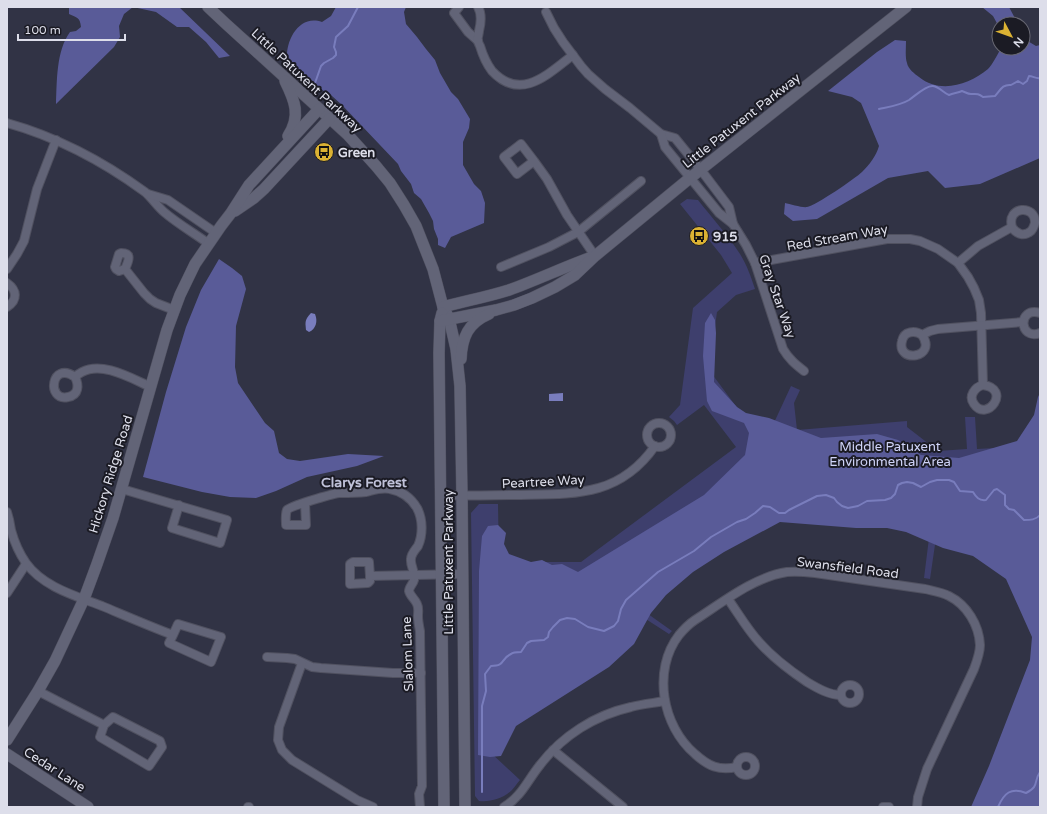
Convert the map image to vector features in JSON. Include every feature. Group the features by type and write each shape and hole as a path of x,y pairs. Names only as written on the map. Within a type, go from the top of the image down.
{"street":[{"name":"Little Patuxent Parkway","path":"208,7 348,135 367,155 404,205 416,226 433,269 443,307 444,319 439,353 444,807"},
{"path":"459,7 454,12 468,32 478,40"},
{"path":"478,7 480,12 478,40 485,62 497,76 503,80 521,84 528,84 538,81 573,55"},
{"name":"Little Patuxent Parkway","path":"444,319 496,310 532,298 575,275 595,256 690,178 906,7"},
{"path":"546,12 554,28 573,55 596,82 661,134"},
{"path":"278,153 292,130 296,112 293,96 282,76"},
{"name":"Hickory Ridge Road","path":"7,740 55,660 84,599 122,489 174,310 195,264 249,185 319,109"},
{"name":"Hickory Ridge Road","path":"231,213 254,198 264,189 329,118"},
{"path":"7,123 56,140 105,166 147,194 163,212 209,244"},
{"name":"Gray Star Way","path":"661,134 675,138 729,207 733,224 755,263 783,349 794,364 804,371"},
{"name":"Gray Star Way","path":"661,134 665,147 719,213 733,224"},
{"path":"7,269 24,241 37,189 56,140"},
{"path":"534,161 547,179 567,215 595,256"},
{"path":"501,267 550,247 578,232 641,181"},
{"path":"147,194 168,200 216,233"},
{"path":"958,263 978,246 1012,227"},
{"name":"Red Stream Way","path":"755,263 886,239 910,239 928,245 947,254 958,263 968,276 974,288 980,307 983,385"},
{"name":"Little Patuxent Parkway","path":"443,307 508,290 595,256"},
{"path":"125,269 150,299 174,310"},
{"path":"7,283 12,287 15,296 14,301 7,307"},
{"path":"460,386 462,348 466,333 480,318 496,310"},
{"path":"1040,313 1030,313 1023,322 1026,330 1030,334 1040,333"},
{"name":"Little Patuxent Parkway","path":"444,319 456,350 460,386 465,807"},
{"path":"922,335 938,329 1023,322"},
{"path":"75,377 83,371 99,368 116,372 151,387"},
{"name":"Peartree Way","path":"441,495 567,494 594,490 607,486 622,478 637,467 655,446"},
{"name":"Slalom Lane","path":"305,503 332,495 367,492 383,488 405,495 412,501 420,515 422,531 418,546 410,561 414,579 409,590 410,594 418,605 420,631 422,786 419,794 420,807"},
{"path":"122,489 179,505 227,520 220,543 172,528 179,505"},
{"path":"7,512 20,553 26,564 39,577 48,583 84,599 173,635"},
{"path":"7,593 26,564"},
{"name":"Swansfield Road","path":"737,768 719,768 700,759 681,741 668,715 665,701 664,678 669,653 674,642 687,626 748,586 763,579 788,572 831,575 932,590 950,596 964,608 975,623 980,645 979,654 974,669 922,784 917,807"},
{"path":"370,576 462,574"},
{"path":"728,599 758,641 781,663 806,681 824,691 835,695 841,695"},
{"path":"178,624 221,638 212,662 169,643 173,635 178,624"},
{"path":"267,657 294,659 312,667 321,668 393,673 421,673"},
{"path":"302,663 279,727 278,740 282,750 292,760 357,800 373,807"},
{"path":"38,690 104,725"},
{"path":"504,807 514,804 539,767 553,750 574,732 599,718 631,707 665,701"},
{"path":"112,717 160,741 162,747 149,766 100,737 104,725 112,717"},
{"path":"553,750 623,807"},
{"name":"Cedar Lane","path":"7,754 88,807"},
{"path":"883,807 890,807"}],"green space":[{"path":"69,7 133,7 124,14 119,26 120,37 114,47 56,104 58,67 62,48 70,32 76,31 81,27 79,20 69,14"},
{"path":"133,7 179,7 230,56 219,58 206,42 189,27 177,27 156,12"},
{"path":"336,7 406,7 404,12 406,24 435,60 440,73 451,92 458,99 470,119 469,128 463,142 463,165 474,184 481,191 485,203 484,223 451,237 445,248 438,245 438,239 433,221 421,199 414,193 411,184 401,171 398,164 342,105 332,96 319,88 287,58 289,43 296,30 307,22 314,20 322,22 331,16"},
{"path":"982,7 1009,7 1014,16 993,16"},
{"path":"895,40 906,41 906,61 914,73 927,82 945,86 963,83 980,75 988,69 996,56 1031,56 1031,43 1036,46 1040,45 1040,158 980,184 945,188 928,171 888,178 817,219 793,221 784,214 785,203 807,207 818,202 862,172 874,157 879,146 861,103 852,97 828,91 877,52"},
{"name":"Middle Patuxent Environmental Area","path":"687,199 698,200 730,240 745,262 755,289 736,295 717,312 709,370 753,429 772,427 791,386 800,390 794,403 797,430 907,421 907,427 938,451 967,449 965,417 975,417 977,449 1012,447 995,537 937,531 930,579 924,578 930,530 770,513 641,609 672,631 669,634 638,614 509,725 491,753 520,780 512,790 501,798 488,801 479,801 475,796 471,513 479,504 498,504 499,562 581,562 736,447 704,405 677,425 669,417 680,405 693,308 732,273 721,255 680,204"},
{"path":"219,259 242,276 246,289 236,326 235,367 238,383 265,423 274,431 279,453 287,459 300,461 348,454 384,456 357,466 307,477 256,498 230,497 202,492 143,477 166,392 186,327 201,290"},
{"name":"Middle Patuxent Environmental Area","path":"711,313 715,320 716,333 714,382 737,407 746,413 769,418 821,438 877,434 898,440 921,455 959,458 1017,441 1034,415 1040,393 1040,807 971,807 989,766 1030,660 1032,637 1006,579 973,556 943,548 906,532 887,528 856,528 780,522 724,552 693,572 666,595 651,613 634,644 609,667 516,726 501,756 490,757 478,755 479,571 482,536 488,526 498,525 506,533 504,544 509,554 531,562 542,560 552,565 562,564 578,572 704,495 745,455 749,433 744,423 712,411 707,401 703,356 705,323"}],"shaded area":[{"path":"311,313 315,314 316,322 315,327 309,332 306,330 306,323"},
{"path":"563,393 563,401 549,401 549,394"}],"waterway":[{"path":"315,83 321,66 336,55 334,47 336,37 348,26 358,7"},
{"path":"879,109 906,102 930,86 938,88 949,95 962,91 970,94 978,94 983,97 995,96 1003,87 1018,81 1023,84 1027,81 1029,76 1040,78"},
{"path":"482,792 482,706 486,691 485,674 491,666 501,664 505,658 512,653 521,652 527,643 531,641 544,640 548,637 549,632 560,620 567,618 575,619 588,627 604,631 614,626 618,621 621,609 626,600 658,572 694,551 711,537 737,522 746,519 763,506 770,507 779,513 785,513 817,496 826,495 834,498 842,506 848,508 858,506 867,501 885,500 891,498 895,494 898,485 902,483 913,483 921,487 937,480 949,480 954,482 960,491 973,492 981,500 986,500 994,490 997,489 1005,495 1005,505 1009,509 1014,510 1024,520 1035,519 1040,515"},
{"path":"998,807 1003,798 1009,792 1021,791 1026,793 1033,788 1040,772"}],"place":[{"name":"Green","path":"324,152"},
{"name":"915","path":"699,236"}],"district":[{"name":"Clarys Forest","path":"364,482"}]}
